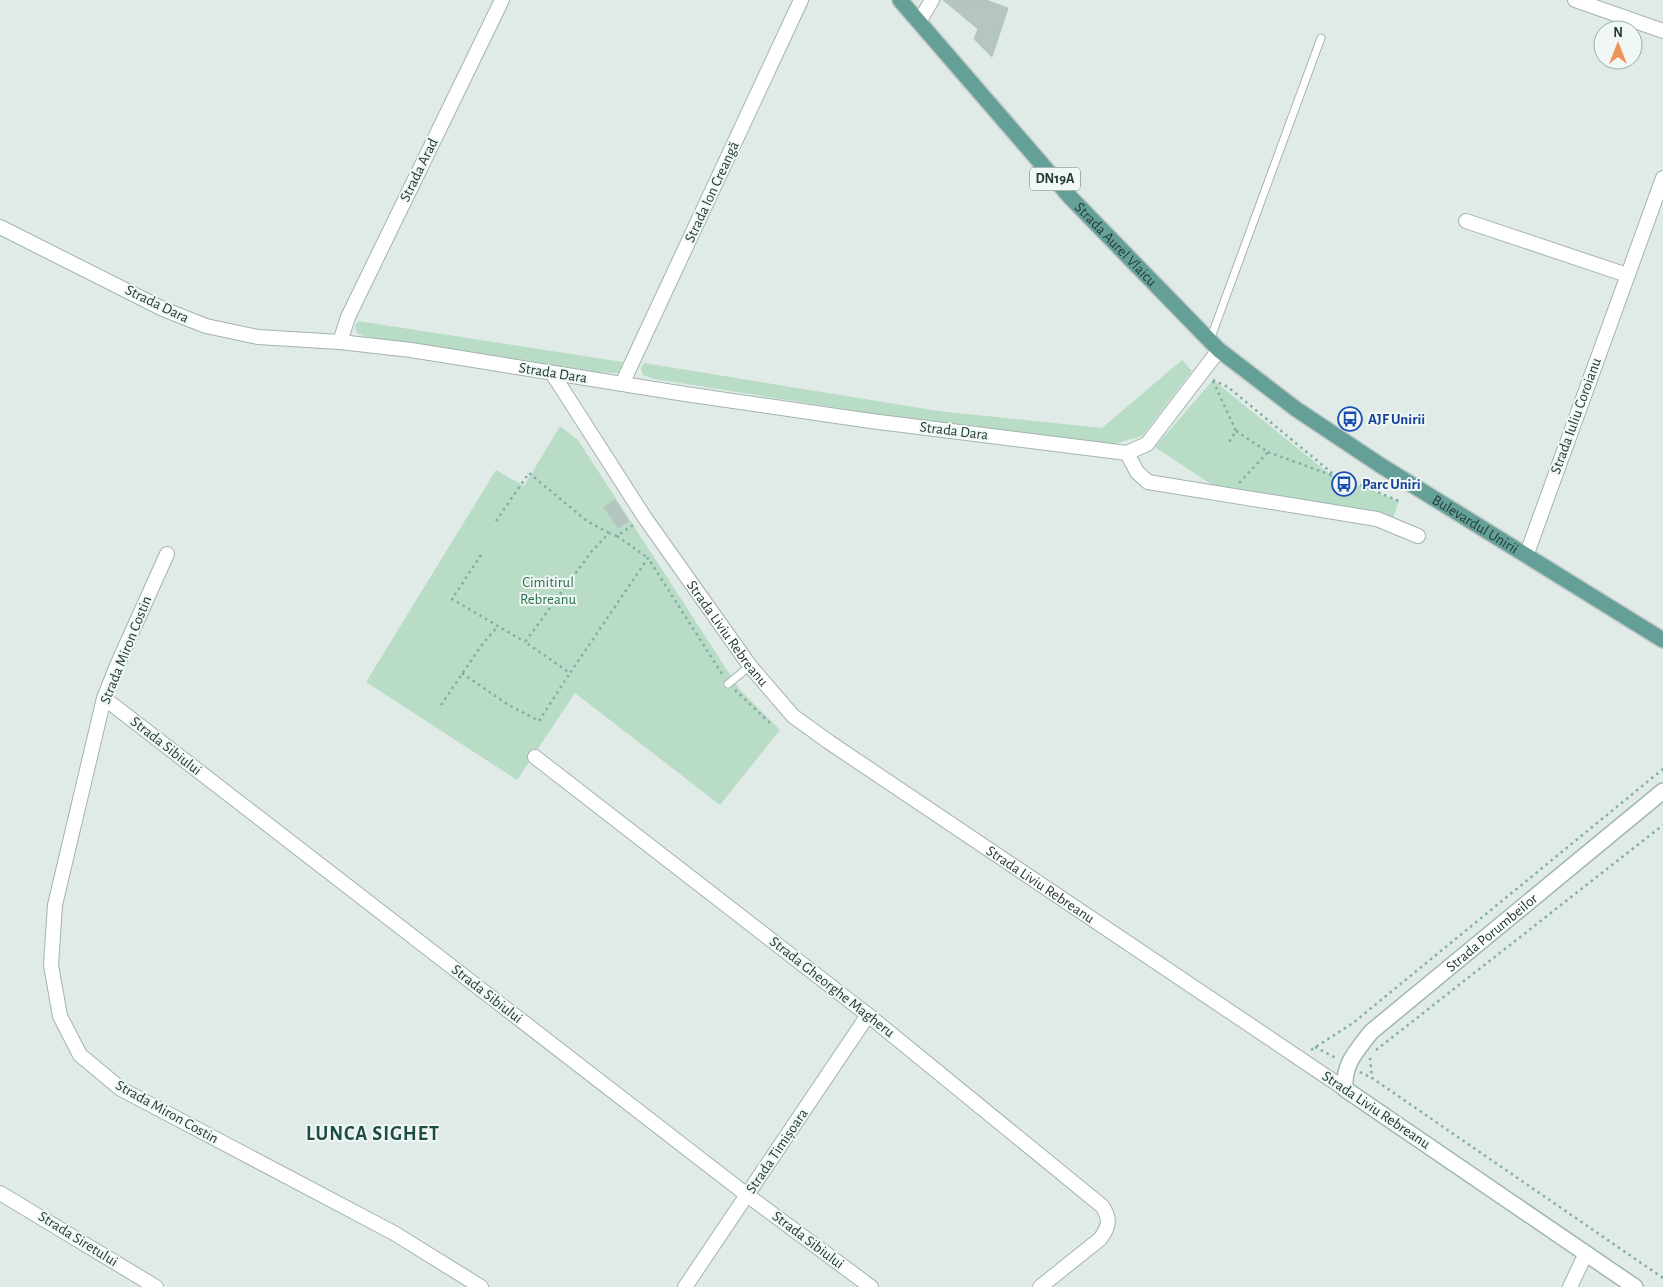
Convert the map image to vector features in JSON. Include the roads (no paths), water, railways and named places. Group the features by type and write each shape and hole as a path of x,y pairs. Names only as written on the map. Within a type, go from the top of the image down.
{"main road":[{"name":"Strada Aurel Vlaicu","path":"900,0 1071,198 1214,345"},
{"name":"Bulevardul Unirii","path":"1214,345 1296,409 1380,465 1663,640"},
{"name":"Strada Porumbeilor","path":"1346,1089 1344,1077 1348,1065 1370,1032 1663,791"},
{"name":"Strada Liviu Rebreanu","path":"1346,1089 1635,1287"}],"street":[{"name":"Strada Arad","path":"340,342 348,317 502,0"},
{"name":"Strada Ion Creangă","path":"622,384 801,0"},
{"path":"919,22 932,0"},
{"path":"1575,0 1663,31"},
{"name":"Strada Iuliu Coroianu","path":"1526,556 1663,178"},
{"path":"1466,220 1627,275"},
{"name":"Strada Dara","path":"0,227 163,309 206,326 258,337 340,342 411,350 871,421 1127,453"},
{"path":"1214,345 1147,444 1127,453 1137,472 1148,482 1377,520 1418,536"},
{"name":"Strada Liviu Rebreanu","path":"552,373 645,518 750,666 793,716 1346,1089"},
{"name":"Strada Miron Costin","path":"167,554 104,698 55,904 51,965 60,1016 80,1055 121,1090 394,1233 481,1287"},
{"name":"Strada Sibiului","path":"104,698 747,1195 871,1287"},
{"name":"Strada Gheorghe Magheru","path":"536,757 868,1015 1102,1206 1108,1214 1108,1224 1106,1231 1100,1239 1040,1287"},
{"name":"Strada Timișoara","path":"685,1287 868,1015"},
{"name":"Strada Siretului","path":"0,1193 156,1287"},
{"path":"1570,1287 1586,1253"}],"lane":[{"path":"1214,345 1321,38"},
{"path":"728,684 750,666"}],"place":[{"name":"AJF Unirii","path":"1350,419"},
{"name":"Parc Uniri","path":"1344,484"}],"district":[{"name":"LUNCA SIGHET","path":"373,1134"}],"park label":[{"name":"Cimitirul Rebreanu","path":"548,590"}]}
